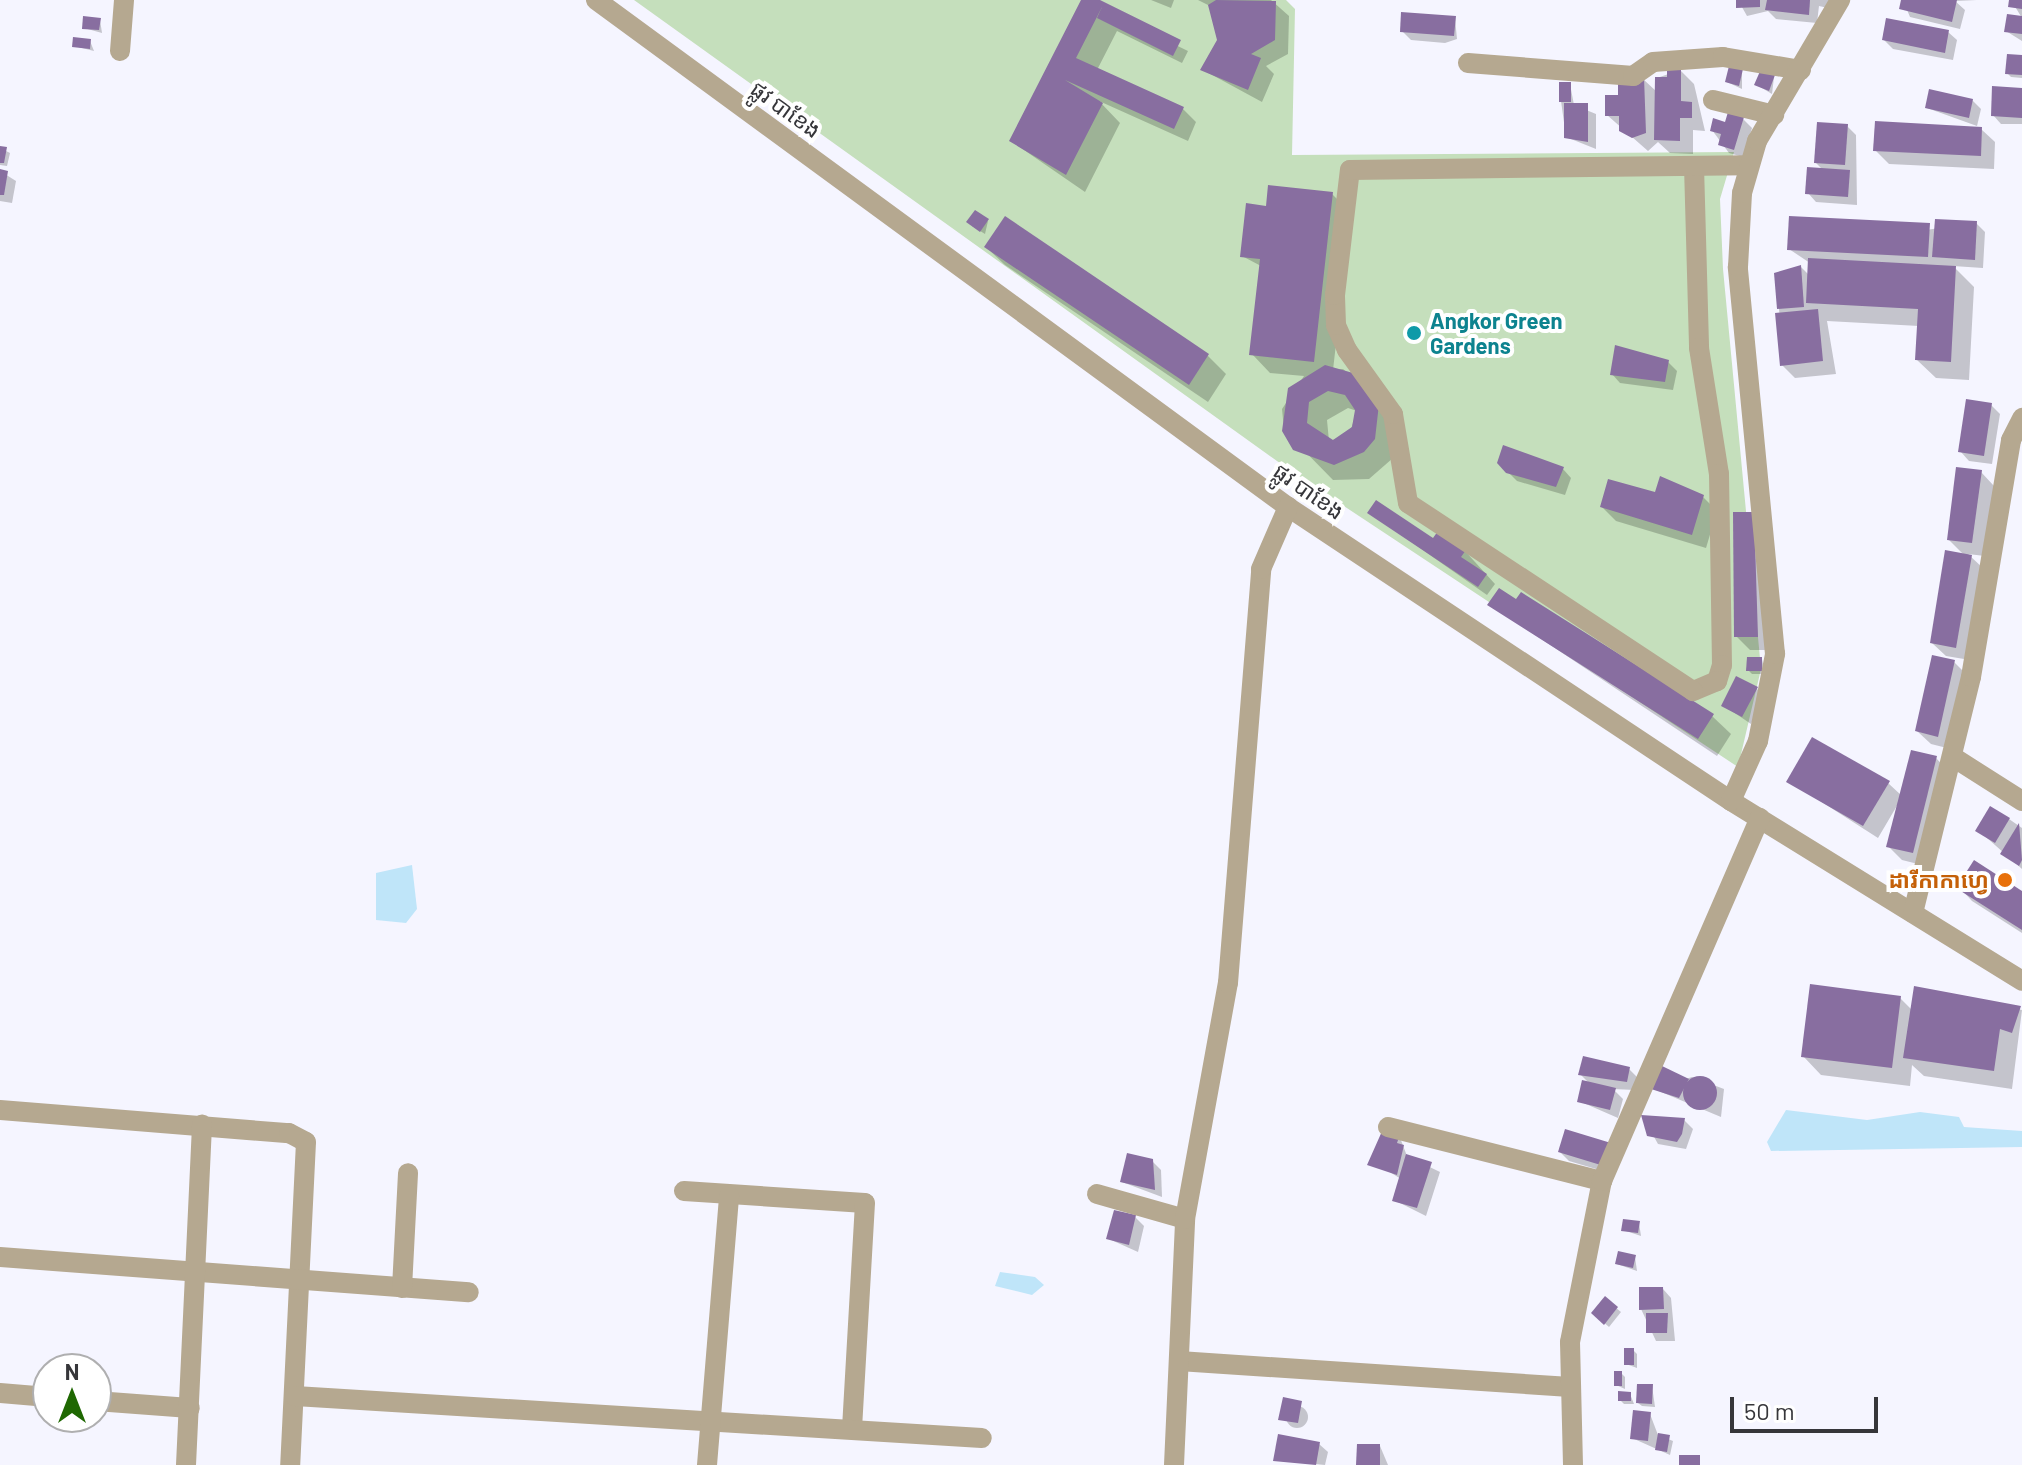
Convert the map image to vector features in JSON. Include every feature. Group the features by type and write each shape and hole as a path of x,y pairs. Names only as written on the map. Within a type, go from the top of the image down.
{"street":[{"path":"120,51 124,0"},
{"name":"ផ្លូវ បាខែង","path":"596,0 1288,507 1731,801 2022,981"},
{"path":"1731,801 1758,741 1775,654 1738,267 1747,165 1840,0"},
{"path":"1468,63 1633,76 1653,62 1723,57 1801,70"},
{"path":"1713,100 1774,115"},
{"path":"1694,166 1699,348 1719,474 1722,665 1717,681 1693,691 1408,503 1393,414 1347,350 1336,325 1335,295 1350,170 1747,165"},
{"path":"1913,913 1953,757 2011,440 2022,418"},
{"path":"1174,1465 1185,1219 1228,983 1261,569 1288,507"},
{"path":"1953,757 2022,801"},
{"path":"1573,1465 1566,1387 1602,1181 1760,818"},
{"path":"0,1110 289,1133 306,1142 303,1282 290,1465"},
{"path":"186,1465 202,1124"},
{"path":"1388,1127 1602,1181"},
{"path":"402,1288 408,1173"},
{"path":"684,1191 865,1203 852,1429"},
{"path":"1097,1194 1185,1219"},
{"path":"707,1465 729,1196"},
{"path":"0,1257 469,1292"},
{"path":"1179,1361 1566,1387"},
{"path":"0,1393 32,1396"},
{"path":"295,1396 982,1438"},
{"path":"112,1402 190,1408"}],"green space":[{"name":"Angkor Green Gardens","path":"634,0 1286,0 1295,9 1292,155 1734,152 1720,199 1723,269 1761,669 1738,767 1291,471"}],"water":[{"path":"412,865 417,909 406,923 376,920 376,873"},
{"path":"1786,1110 1867,1120 1920,1112 1959,1117 1964,1127 2022,1131 2022,1147 1771,1151 1767,1142"},
{"path":"1000,1272 1035,1277 1044,1285 1032,1295 995,1286"}],"building":[{"path":"1081,0 1100,0 1181,40 1173,56 1097,18 1102,7 1076,58 1184,107 1174,129 1065,80 1103,103 1066,175 1009,141"},
{"path":"1216,0 1276,1 1275,40 1251,54 1261,58 1248,90 1200,70 1217,40 1208,5"},
{"path":"1736,0 1760,0 1760,7 1736,8"},
{"path":"1767,0 1810,0 1809,15 1765,10"},
{"path":"1901,0 1957,0 1952,22 1899,9"},
{"path":"2009,0 2022,0 2022,9 2008,7"},
{"path":"1401,12 1456,16 1454,36 1400,32"},
{"path":"2007,14 2022,16 2022,34 2004,32"},
{"path":"83,16 101,18 99,30 82,29"},
{"path":"1886,18 1949,30 1945,53 1882,40"},
{"path":"73,37 91,39 90,49 72,47"},
{"path":"2007,54 2022,55 2022,75 2005,74"},
{"path":"1729,66 1743,69 1739,86 1725,82"},
{"path":"1667,68 1681,68 1681,101 1692,102 1692,118 1680,118 1680,141 1654,140 1655,77 1667,77"},
{"path":"1761,69 1775,75 1769,91 1754,85"},
{"path":"1618,77 1644,77 1646,133 1632,138 1619,131 1619,116 1605,116 1605,95 1618,95"},
{"path":"1559,82 1571,82 1571,102 1559,102"},
{"path":"1992,86 2022,88 2022,118 1991,116"},
{"path":"1929,89 1973,99 1969,118 1925,108"},
{"path":"1564,103 1588,103 1588,142 1564,138"},
{"path":"1728,112 1744,117 1734,150 1718,145 1721,134 1710,131 1713,118 1725,122"},
{"path":"1875,121 1982,127 1981,156 1873,151"},
{"path":"1817,122 1848,124 1845,165 1814,163"},
{"path":"0,146 7,147 4,163 0,163"},
{"path":"1807,167 1850,170 1848,197 1805,194"},
{"path":"0,169 8,171 4,195 0,195"},
{"path":"1268,185 1333,192 1314,362 1249,355 1260,259 1240,257 1246,203 1266,206"},
{"path":"975,210 989,219 980,232 966,222"},
{"path":"1005,216 1209,354 1189,385 984,247"},
{"path":"1789,216 1930,223 1928,257 1787,250"},
{"path":"1935,219 1977,221 1975,260 1932,257"},
{"path":"1808,258 1956,266 1951,362 1915,360 1918,309 1806,303"},
{"path":"1801,265 1804,307 1777,309 1774,273"},
{"path":"1818,309 1823,361 1780,366 1775,313"},
{"path":"1615,345 1669,360 1665,382 1610,375"},
{"path":"1325,365 1360,375 1379,404 1375,439 1364,452 1334,465 1293,450 1282,431 1288,388","holes":["1328,391 1345,395 1355,410 1352,427 1333,440 1307,423 1309,402"]},
{"path":"1966,399 1992,403 1984,456 1958,452"},
{"path":"1503,445 1564,467 1556,487 1506,473 1497,463"},
{"path":"1956,467 1982,470 1972,543 1947,540"},
{"path":"1660,476 1704,495 1692,535 1600,507 1608,479 1655,492"},
{"path":"1376,500 1433,538 1438,531 1466,550 1461,557 1487,574 1478,587 1367,513"},
{"path":"1733,512 1754,512 1758,637 1734,637"},
{"path":"1945,550 1972,555 1956,648 1930,643"},
{"path":"1499,588 1516,599 1521,592 1714,714 1698,739 1487,605"},
{"path":"1932,655 1955,660 1938,737 1915,731"},
{"path":"1747,657 1762,657 1762,671 1746,671"},
{"path":"1736,676 1758,687 1742,717 1721,706"},
{"path":"1812,737 1890,781 1863,826 1786,782"},
{"path":"1911,750 1937,756 1913,853 1886,847"},
{"path":"1990,806 2010,818 1995,843 1975,831"},
{"path":"2019,823 2022,860 2019,866 2000,854"},
{"path":"1974,860 2022,891 2022,930 1956,888"},
{"path":"1810,984 1901,996 1892,1068 1801,1057"},
{"path":"1914,986 2021,1006 2012,1033 2000,1029 1994,1071 1903,1058"},
{"path":"1583,1056 1630,1067 1627,1082 1578,1075"},
{"path":"1662,1066 1689,1079 1679,1098 1651,1089"},
{"path":"1700,1076 1712,1081 1717,1093 1712,1105 1700,1110 1688,1105 1683,1093 1688,1081"},
{"path":"1582,1080 1616,1088 1610,1110 1577,1102"},
{"path":"1641,1115 1685,1118 1682,1134 1677,1142 1647,1136"},
{"path":"1383,1129 1400,1134 1397,1143 1404,1145 1397,1175 1367,1165"},
{"path":"1565,1129 1611,1143 1604,1166 1558,1152"},
{"path":"1127,1153 1153,1159 1155,1190 1120,1182"},
{"path":"1406,1154 1432,1162 1417,1208 1392,1201"},
{"path":"1114,1210 1136,1215 1129,1245 1106,1239"},
{"path":"1623,1219 1640,1221 1638,1233 1621,1231"},
{"path":"1618,1251 1636,1255 1633,1268 1615,1264"},
{"path":"1639,1287 1663,1287 1664,1309 1639,1310"},
{"path":"1605,1296 1618,1307 1604,1325 1591,1313"},
{"path":"1646,1313 1668,1313 1667,1333 1646,1333"},
{"path":"1624,1348 1634,1348 1634,1365 1624,1365"},
{"path":"1614,1371 1622,1371 1622,1386 1614,1386"},
{"path":"1637,1384 1653,1384 1652,1404 1636,1403"},
{"path":"1618,1391 1631,1392 1631,1401 1618,1401"},
{"path":"1283,1397 1302,1401 1298,1423 1278,1420"},
{"path":"1633,1410 1651,1412 1648,1441 1630,1439"},
{"path":"1658,1433 1670,1435 1667,1452 1655,1450"},
{"path":"1278,1434 1320,1442 1316,1465 1273,1461"},
{"path":"1357,1444 1380,1444 1380,1465 1356,1465"},
{"path":"1679,1455 1700,1455 1700,1465 1679,1465"}],"place":[{"name":"Angkor Green Gardens","path":"1414,333"},
{"name":"ដារីកាកាហ្វេ","path":"2005,880"}]}
